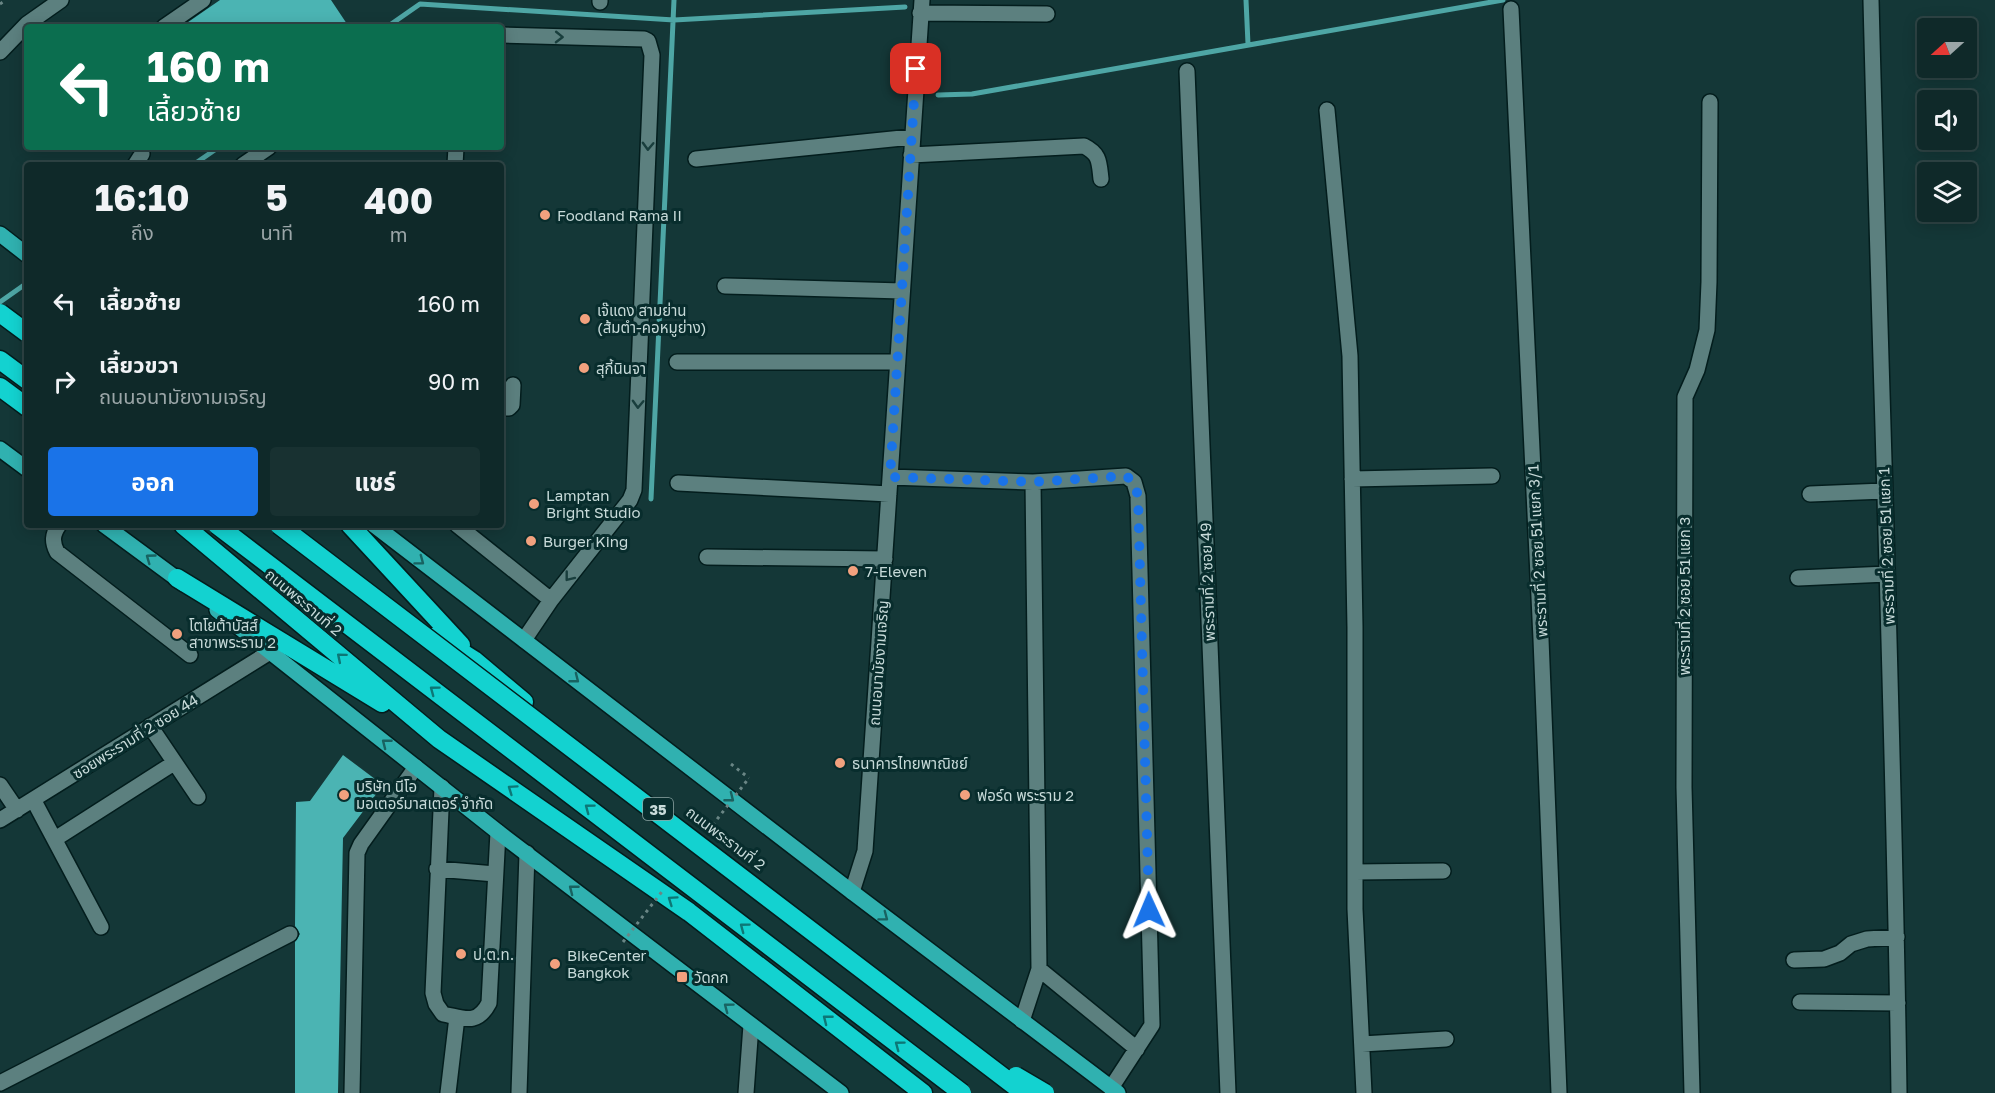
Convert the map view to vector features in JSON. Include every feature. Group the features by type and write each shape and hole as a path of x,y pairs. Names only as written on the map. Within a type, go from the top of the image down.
{"highway":[{"path":"0,313 24,331"},
{"path":"0,360 24,378"},
{"path":"0,387 24,405"},
{"name":"ถนนพระรามที่ 2","path":"187,528 439,739 689,912 923,1093"},
{"path":"221,528 962,1093"},
{"path":"284,528 1024,1093"},
{"name":"ถนนพระรามที่ 2","path":"284,528 392,609 474,660 599,765 1035,1093"},
{"path":"353,528 474,660"},
{"path":"177,578 439,739"},
{"path":"952,1038 1045,1093"},
{"path":"930,1069 956,1093"}],"main road":[{"path":"0,234 24,247"},
{"path":"0,449 24,467"},
{"path":"109,528 177,578 498,832 841,1093"},
{"path":"379,528 852,892 1114,1090"}],"street":[{"path":"27,24 61,0"},
{"path":"168,24 203,0"},
{"name":"พระรามที่ 2 ซอย 51 แยก 1","path":"1871,0 1897,937 1899,1093"},
{"path":"921,6 1047,14"},
{"name":"ถนนอนามัยงามเจริญ","path":"852,892 865,851 921,6"},
{"name":"พระรามที่ 2 ซอย 51 แยก 3/1","path":"1511,9 1541,639 1559,1093"},
{"path":"0,52 24,27"},
{"path":"504,35 644,39 648,41 651,49 634,490 630,500 551,600 524,640"},
{"name":"พระรามที่ 2 ซอย 49","path":"1187,72 1228,1093"},
{"name":"พระรามที่ 2 ซอย 51 แยก 3","path":"1692,1093 1684,787 1685,397 1697,370 1707,330 1710,282 1710,102"},
{"path":"1327,110 1350,356 1355,627 1355,872 1364,1093"},
{"path":"696,159 912,137"},
{"path":"911,155 1084,146 1094,151 1099,160 1101,179"},
{"path":"247,162 265,150"},
{"path":"725,286 902,291"},
{"path":"677,362 897,362"},
{"path":"504,408 512,405 513,385"},
{"path":"890,477 1033,482 1126,476 1134,482 1138,496 1152,1025 1114,1090"},
{"path":"1352,479 1492,476"},
{"path":"1022,1021 1039,969 1033,482"},
{"path":"678,483 889,494"},
{"path":"1810,494 1884,491"},
{"path":"57,528 52,542 57,552 190,655"},
{"path":"461,528 551,600"},
{"path":"707,556 885,559"},
{"path":"1798,578 1887,574"},
{"name":"ซอยพระรามที่ 2 ซอย 44","path":"0,820 34,801 270,652"},
{"path":"150,726 198,796"},
{"path":"55,839 174,763"},
{"path":"352,1093 357,853 416,767"},
{"path":"0,785 17,810"},
{"path":"442,787 433,993 436,1004 443,1014 472,1020 484,1013 489,1004 498,832"},
{"path":"34,801 101,927"},
{"path":"519,1093 526,853"},
{"path":"438,869 495,874"},
{"path":"1355,872 1443,871"},
{"path":"0,1083 290,934"},
{"path":"1794,960 1824,959 1840,953 1851,944 1867,939 1897,937"},
{"path":"1039,969 1137,1049"},
{"path":"1800,1002 1898,1003"},
{"path":"448,1093 457,1017"},
{"path":"746,1093 752,1025"},
{"path":"1362,1044 1446,1039"}],"path":[{"path":"0,4 6,0"},
{"path":"731,764 749,778"}],"building":[{"path":"220,0 331,0 347,24 185,24"},
{"path":"343,755 383,785 343,838 338,1093 295,1093 295,942 300,934 295,926 296,802 310,801"}],"waterway":[{"path":"651,499 674,0"},
{"path":"1246,0 1248,44"},
{"path":"938,95 972,94 1503,0"},
{"path":"391,24 420,4 674,20 905,7"},
{"path":"197,162 215,150"},
{"path":"0,302 24,285"}],"place":[{"name":"Foodland Rama II","path":"545,215"},
{"name":"เจ๊แดง สามย่าน (ส้มตำ-คอหมูย่าง)","path":"585,319"},
{"name":"สุกี้นินจา","path":"584,368"},
{"name":"Lamptan Bright Studio","path":"534,504"},
{"name":"Burger King","path":"531,541"},
{"name":"7-Eleven","path":"853,571"},
{"name":"โตโยต้าบัสส์ สาขาพระราม 2","path":"177,634"},
{"name":"ธนาคารไทยพาณิชย์","path":"840,763"},
{"name":"บริษัท นีโอ มอเตอร์มาสเตอร์ จำกัด","path":"344,795"},
{"name":"ฟอร์ด พระราม 2","path":"965,795"},
{"name":"ป.ต.ท.","path":"461,954"},
{"name":"BikeCenter Bangkok","path":"555,964"},
{"name":"วัดกก","path":"682,977"}],"route":[{"path":"916,69 890,477 1033,482 1126,476 1134,482 1138,496 1149,910"}]}
